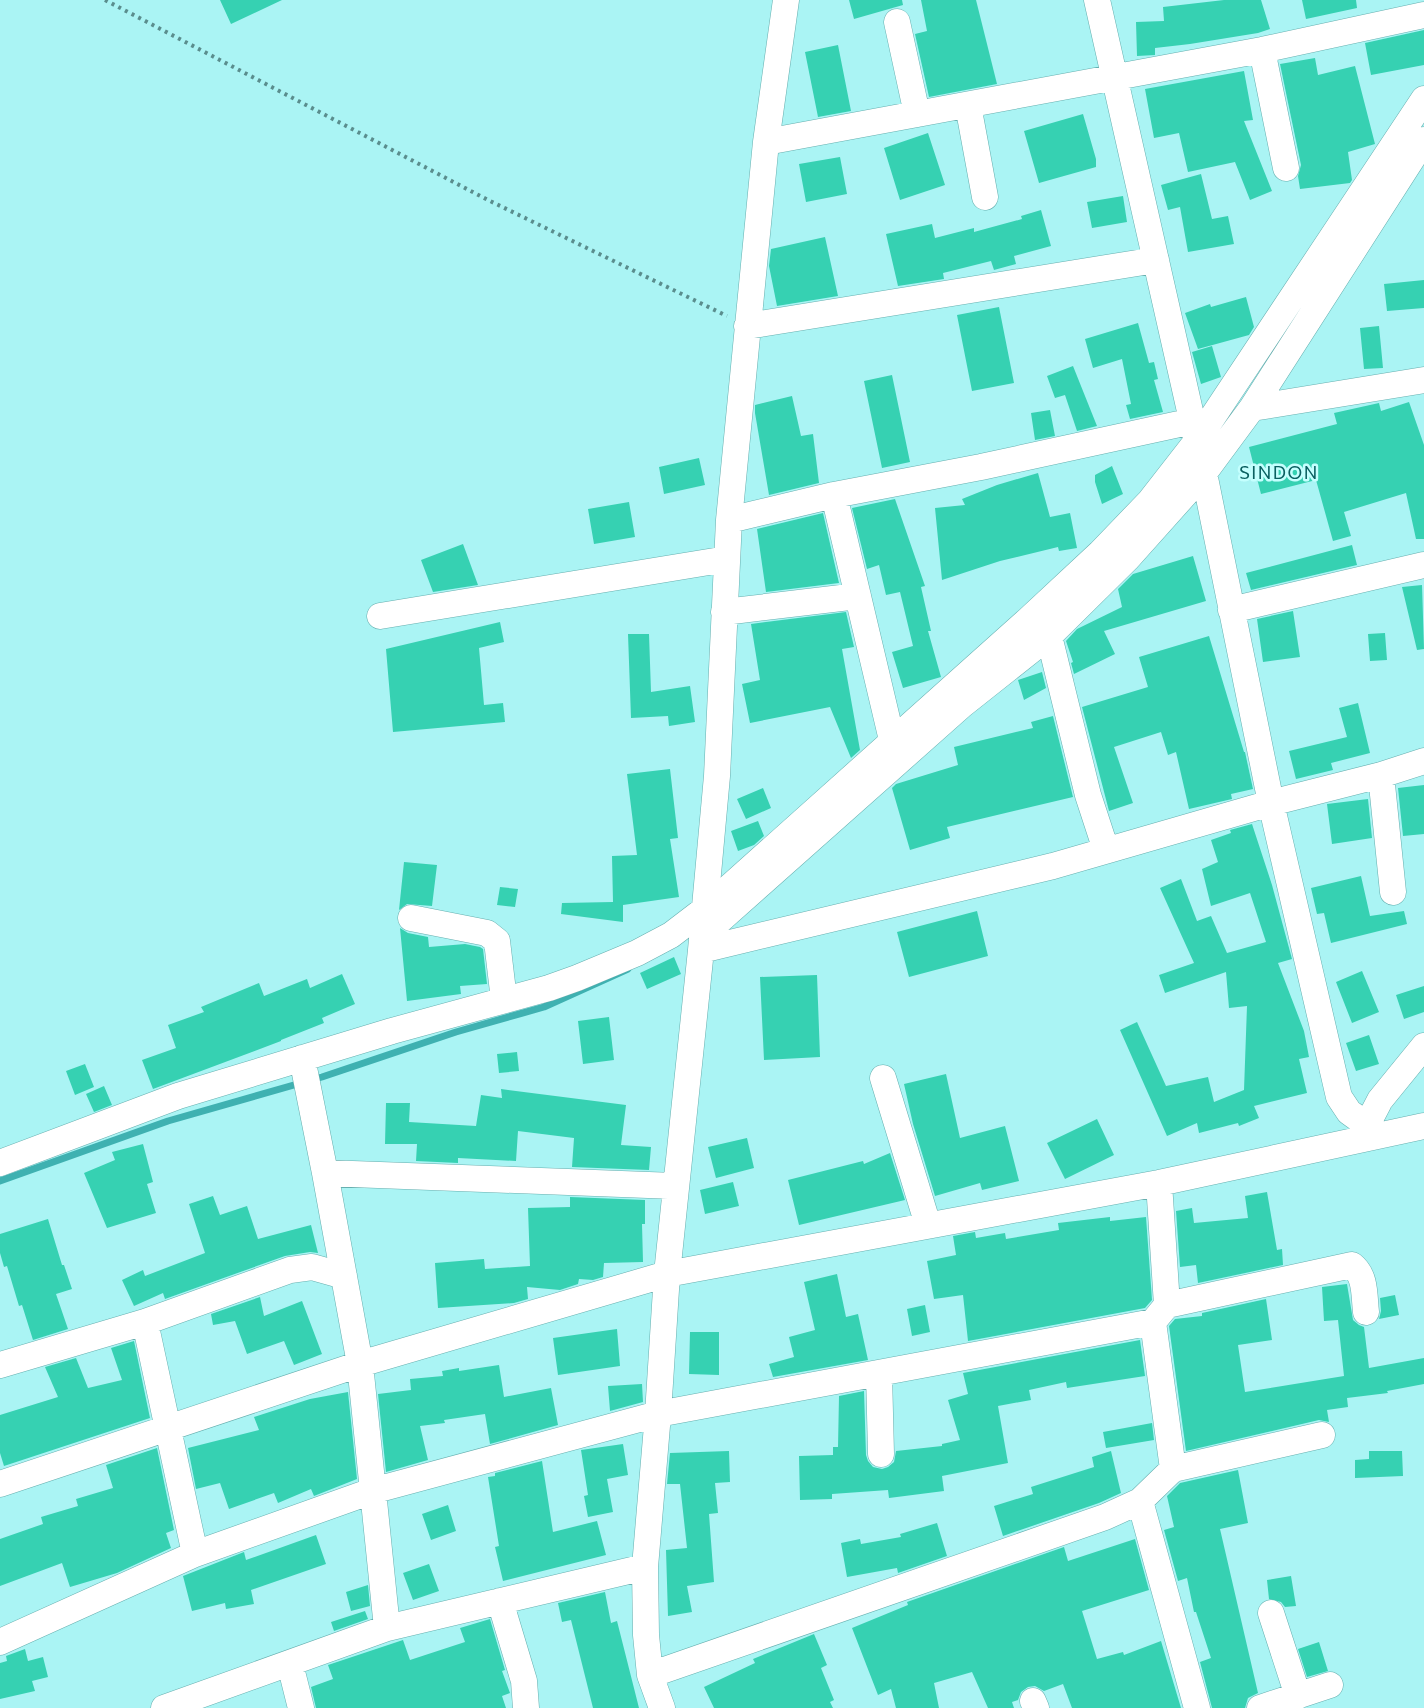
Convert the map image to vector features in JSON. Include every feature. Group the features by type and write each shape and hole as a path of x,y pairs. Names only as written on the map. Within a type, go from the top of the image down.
{"street":[{"path":"662,1708 650,1675 646,1635 645,1567 675,1186 717,776 729,520 766,142 786,0"},
{"path":"1096,0 1199,450 1271,803 1339,1097 1365,1131"},
{"path":"766,142 1262,50 1393,11 1424,15"},
{"path":"897,22 917,114"},
{"path":"1262,50 1286,168"},
{"path":"703,928 962,705 1049,636 1126,559 1199,450 1424,99"},
{"path":"968,105 985,197"},
{"path":"703,928 892,740 1100,554 1199,450 1251,408 1424,141"},
{"path":"747,326 1156,260"},
{"path":"1251,408 1424,380"},
{"path":"729,520 834,495 992,465 1199,450"},
{"path":"834,495 892,740"},
{"path":"380,616 727,559"},
{"path":"1231,610 1424,566"},
{"path":"724,612 858,596"},
{"path":"1049,636 1088,795 1106,850"},
{"path":"0,1163 178,1096 305,1074 504,1000 558,984 637,953 672,935 1053,866 1271,803 1382,776 1424,761"},
{"path":"1382,776 1394,892"},
{"path":"411,918 487,933 497,941 504,1000"},
{"path":"1365,1131 1380,1100 1424,1046"},
{"path":"305,1074 360,1364 387,1629"},
{"path":"884,1078 928,1225"},
{"path":"0,1484 360,1364 667,1274 1159,1183 1365,1131 1424,1126"},
{"path":"325,1173 675,1186"},
{"path":"1159,1183 1160,1314 1173,1469"},
{"path":"0,1642 195,1554 372,1491 658,1414 879,1372 1160,1314 1352,1265 1362,1278 1366,1312"},
{"path":"0,1365 145,1322 290,1270 312,1267 344,1276"},
{"path":"145,1322 195,1554"},
{"path":"879,1372 881,1454"},
{"path":"650,1675 1105,1517 1140,1500 1173,1469 1322,1435"},
{"path":"1140,1500 1197,1708"},
{"path":"164,1708 387,1629 645,1567"},
{"path":"500,1601 524,1681 526,1708"},
{"path":"1271,1614 1298,1696"},
{"path":"290,1664 301,1708"},
{"path":"1260,1708 1330,1685"}],"path":[{"path":"105,0 488,200 747,326"}],"building":[{"path":"220,0 282,0 231,24"},
{"path":"849,0 902,0 903,5 854,19"},
{"path":"921,0 976,0 997,84 929,97 915,34 927,31"},
{"path":"1224,0 1261,0 1270,29 1258,33 1155,48 1155,55 1137,56 1136,22 1164,21 1163,7"},
{"path":"1302,0 1356,0 1357,8 1306,19"},
{"path":"1424,30 1424,65 1371,75 1365,43"},
{"path":"838,45 851,111 818,117 805,52"},
{"path":"1315,58 1318,75 1355,66 1375,144 1348,152 1352,180 1350,183 1300,189 1298,176 1301,165 1280,64"},
{"path":"1244,71 1253,120 1244,121 1272,191 1250,200 1235,162 1188,172 1179,133 1154,138 1145,89"},
{"path":"1083,114 1096,159 1096,167 1039,183 1024,131"},
{"path":"928,133 945,185 900,200 884,148"},
{"path":"840,157 847,194 806,202 799,164"},
{"path":"1201,174 1212,219 1228,216 1234,244 1188,252 1180,207 1168,210 1161,185"},
{"path":"1123,196 1127,222 1092,228 1087,202"},
{"path":"1041,210 1051,246 1014,256 1016,264 994,270 991,261 943,273 944,279 898,286 886,234 932,224 935,238 974,228 974,232 1022,219 1021,216"},
{"path":"825,237 838,296 777,306 769,266 771,249"},
{"path":"1424,280 1424,308 1387,311 1384,284"},
{"path":"1246,297 1254,327 1249,335 1198,349 1185,313 1210,304 1211,307"},
{"path":"999,307 1014,383 972,391 957,315"},
{"path":"1138,323 1149,363 1154,362 1158,379 1154,380 1163,412 1130,419 1126,405 1131,404 1122,359 1093,368 1085,339"},
{"path":"1379,326 1383,368 1364,369 1360,328"},
{"path":"1212,346 1221,377 1201,384 1192,352"},
{"path":"1073,366 1097,426 1077,431 1065,395 1055,398 1047,376"},
{"path":"892,375 910,462 882,468 864,381"},
{"path":"792,396 801,436 813,434 819,483 769,495 755,405"},
{"path":"1409,402 1424,445 1424,539 1416,539 1406,493 1344,512 1351,536 1333,541 1316,480 1261,494 1249,447 1337,424 1334,413 1379,403 1381,411"},
{"path":"1050,410 1055,436 1035,440 1031,413"},
{"path":"699,458 705,485 664,494 659,467"},
{"path":"1112,466 1123,494 1102,504 1095,475"},
{"path":"1038,473 1050,517 1070,513 1077,548 1059,551 1058,547 1000,561 942,580 935,508 965,505 962,499 997,485"},
{"path":"895,499 925,586 921,587 931,631 928,631 941,677 903,688 892,652 913,646 900,592 886,595 879,565 867,569 852,508"},
{"path":"629,502 635,537 594,544 588,509"},
{"path":"823,513 839,583 766,592 757,529"},
{"path":"463,544 478,585 433,592 421,560"},
{"path":"1352,545 1357,565 1251,590 1246,573"},
{"path":"1193,556 1206,601 1104,631 1115,654 1074,674 1071,663 1073,662 1066,641 1077,629 1122,607 1118,589 1133,574"},
{"path":"1422,585 1424,649 1417,650 1402,587"},
{"path":"1293,611 1300,657 1263,662 1257,619"},
{"path":"846,612 854,647 842,649 860,750 851,758 830,707 750,723 742,684 760,680 751,624"},
{"path":"500,622 504,642 479,648 484,705 503,703 505,722 393,732 386,649"},
{"path":"1385,633 1387,660 1370,661 1368,634"},
{"path":"628,634 649,634 651,692 690,686 695,722 669,726 668,716 631,718"},
{"path":"1209,636 1245,752 1253,789 1231,794 1232,799 1189,809 1176,752 1168,755 1161,732 1114,747 1133,803 1109,811 1082,707 1148,687 1139,657"},
{"path":"1042,672 1046,688 1024,700 1018,680"},
{"path":"1358,703 1370,753 1331,763 1333,770 1296,779 1289,751 1347,737 1339,708"},
{"path":"1053,716 1073,797 947,827 950,838 910,850 892,788 896,784 958,765 954,747 1033,728 1031,722"},
{"path":"670,769 678,838 670,839 679,897 623,905 623,922 561,914 562,903 613,902 612,856 637,855 627,774"},
{"path":"1424,785 1424,834 1403,836 1398,788"},
{"path":"763,788 771,808 746,819 737,799"},
{"path":"1368,799 1372,838 1332,844 1327,804"},
{"path":"758,821 764,836 754,845 738,851 731,831"},
{"path":"1252,824 1272,885 1292,959 1278,963 1304,1031 1309,1057 1299,1059 1307,1093 1254,1106 1259,1118 1239,1126 1238,1123 1199,1133 1197,1123 1167,1136 1120,1030 1137,1022 1166,1086 1208,1077 1214,1102 1244,1090 1247,1006 1229,1008 1226,972 1165,993 1159,975 1194,963 1160,888 1181,879 1197,921 1211,916 1227,953 1266,942 1250,893 1211,906 1202,869 1218,862 1211,840 1231,833 1230,830"},
{"path":"404,862 437,865 432,906 407,904 399,910"},
{"path":"1361,876 1370,916 1404,911 1407,924 1331,943 1324,913 1317,914 1311,888"},
{"path":"500,887 518,889 515,907 497,905"},
{"path":"977,911 988,956 909,977 897,932"},
{"path":"400,928 408,933 428,937 429,947 465,944 480,947 483,949 487,984 460,986 461,994 407,1001"},
{"path":"674,957 681,974 647,989 640,973"},
{"path":"1362,971 1379,1012 1352,1023 1336,982"},
{"path":"342,974 355,1004 322,1018 324,1023 153,1089 142,1060 176,1048 168,1025 204,1012 201,1007 259,983 264,996 307,979 310,988"},
{"path":"817,975 820,1057 764,1060 760,977"},
{"path":"1424,986 1424,1012 1404,1019 1396,995"},
{"path":"609,1017 614,1060 583,1064 578,1021"},
{"path":"1369,1035 1379,1064 1356,1071 1346,1043"},
{"path":"517,1052 519,1071 499,1073 497,1054"},
{"path":"85,1064 94,1087 75,1095 66,1071"},
{"path":"946,1074 960,1138 1005,1126 1019,1181 982,1190 980,1183 935,1196 913,1124 904,1084"},
{"path":"104,1086 112,1105 94,1112 86,1094"},
{"path":"501,1089 626,1105 621,1145 651,1147 649,1170 572,1167 574,1138 518,1131 516,1161 458,1158 458,1163 416,1161 417,1144 385,1144 386,1103 410,1103 409,1122 476,1126 481,1095 502,1098"},
{"path":"1097,1119 1114,1155 1065,1179 1047,1143"},
{"path":"747,1138 754,1168 716,1178 708,1147"},
{"path":"143,1144 153,1182 147,1184 156,1213 107,1228 84,1173 115,1160 112,1152"},
{"path":"890,1153 905,1200 799,1225 788,1180 863,1161 864,1164"},
{"path":"733,1182 739,1206 705,1214 700,1190"},
{"path":"1267,1192 1277,1250 1282,1249 1283,1265 1198,1283 1196,1265 1180,1267 1176,1211 1192,1208 1194,1223 1248,1218 1245,1196"},
{"path":"213,1196 220,1215 247,1206 258,1239 311,1225 318,1253 285,1256 165,1299 163,1293 134,1306 122,1280 143,1270 145,1276 205,1253 189,1204"},
{"path":"570,1197 645,1200 645,1224 642,1224 643,1262 604,1263 603,1277 593,1280 579,1279 578,1284 560,1290 527,1287 528,1299 514,1303 438,1308 435,1263 484,1259 485,1269 530,1266 528,1208 570,1207"},
{"path":"1110,1217 1110,1221 1146,1217 1152,1300 1145,1308 968,1341 963,1295 934,1299 927,1261 956,1255 953,1236 975,1232 976,1238 1005,1233 1006,1239 1059,1230 1058,1223"},
{"path":"48,1219 72,1289 56,1294 68,1329 33,1340 22,1305 19,1306 7,1266 4,1267 0,1253 0,1234"},
{"path":"837,1274 846,1317 858,1314 868,1360 773,1377 769,1364 794,1357 789,1337 815,1330 804,1282"},
{"path":"1347,1284 1353,1320 1364,1327 1369,1368 1424,1358 1424,1384 1387,1391 1388,1393 1347,1398 1348,1407 1327,1410 1329,1422 1319,1420 1186,1451 1169,1326 1175,1319 1202,1316 1202,1313 1266,1299 1272,1340 1238,1345 1245,1392 1344,1376 1338,1320 1324,1321 1322,1287"},
{"path":"1395,1295 1399,1315 1379,1319 1380,1298"},
{"path":"260,1297 264,1316 302,1301 322,1354 294,1365 284,1341 247,1354 235,1321 213,1325 211,1314"},
{"path":"925,1305 930,1332 912,1336 907,1309"},
{"path":"617,1329 620,1366 558,1375 553,1338"},
{"path":"690,1332 719,1332 719,1375 689,1374"},
{"path":"1140,1340 1145,1376 1067,1388 1066,1382 1029,1390 1031,1400 998,1406 1008,1463 942,1476 944,1491 889,1498 888,1490 832,1494 832,1499 800,1500 799,1456 833,1455 833,1447 838,1447 839,1396 864,1391 866,1455 873,1467 882,1469 894,1462 896,1451 942,1446 942,1444 960,1440 948,1400 968,1394 963,1373"},
{"path":"134,1341 150,1418 4,1466 0,1453 0,1415 58,1397 45,1367 76,1358 88,1388 122,1380 111,1348"},
{"path":"499,1365 504,1397 551,1388 558,1425 490,1444 485,1414 420,1426 428,1460 386,1472 378,1394 411,1390 410,1379 443,1376 442,1371"},
{"path":"642,1384 643,1402 610,1411 608,1386"},
{"path":"348,1392 357,1479 314,1496 311,1489 278,1503 274,1493 229,1509 220,1483 196,1489 188,1448 259,1430 254,1417 310,1399"},
{"path":"1152,1423 1154,1440 1106,1448 1103,1432"},
{"path":"623,1444 628,1475 607,1479 613,1512 588,1517 584,1496 588,1495 581,1450"},
{"path":"157,1448 174,1530 166,1533 171,1548 117,1573 70,1587 62,1563 0,1586 0,1539 43,1524 41,1517 78,1506 76,1499 113,1488 106,1465"},
{"path":"729,1451 730,1482 715,1483 718,1513 709,1514 714,1582 687,1586 692,1612 668,1616 666,1550 687,1548 680,1484 667,1484 670,1453"},
{"path":"1111,1451 1121,1493 1099,1503 1003,1536 994,1506 1033,1494 1031,1487 1094,1467 1092,1457"},
{"path":"1369,1451 1402,1451 1403,1476 1355,1478 1355,1460 1369,1459"},
{"path":"542,1461 553,1532 597,1521 606,1555 503,1581 495,1547 499,1546 488,1477 495,1476 495,1473"},
{"path":"1238,1470 1248,1523 1220,1529 1258,1693 1248,1698 1245,1708 1212,1708 1200,1662 1211,1658 1196,1612 1194,1612 1187,1578 1178,1581 1164,1530 1174,1527 1167,1496 1180,1483"},
{"path":"448,1505 456,1531 431,1540 422,1514"},
{"path":"937,1523 947,1556 898,1573 897,1568 847,1577 841,1543 860,1539 861,1544 901,1537 900,1534"},
{"path":"316,1535 326,1564 251,1590 254,1604 226,1609 225,1603 192,1611 183,1576 244,1552 246,1560"},
{"path":"1135,1539 1149,1590 1082,1611 1097,1659 1123,1652 1124,1655 1161,1641 1181,1708 1072,1708 1063,1684 1044,1691 1035,1686 1028,1687 1021,1692 1018,1700 1012,1702 1014,1708 988,1708 972,1672 934,1683 939,1708 896,1708 891,1689 878,1695 852,1628 908,1605 907,1602 1064,1547 1068,1561"},
{"path":"429,1564 439,1591 413,1600 403,1573"},
{"path":"1291,1576 1296,1606 1285,1607 1281,1602 1269,1599 1267,1580"},
{"path":"368,1585 370,1606 351,1611 346,1592"},
{"path":"605,1592 611,1623 617,1621 639,1708 593,1708 571,1620 562,1622 558,1603"},
{"path":"365,1611 368,1619 334,1631 331,1622"},
{"path":"490,1619 505,1670 502,1671 510,1693 502,1696 506,1708 316,1708 311,1687 333,1679 328,1665 403,1640 410,1660 465,1642 460,1628"},
{"path":"814,1634 827,1665 821,1668 834,1700 830,1702 833,1708 714,1708 704,1687 755,1663 753,1659"},
{"path":"1319,1642 1328,1671 1307,1677 1298,1649"},
{"path":"25,1649 28,1661 43,1657 48,1677 32,1681 35,1691 0,1699 0,1663 7,1661 6,1656"}],"waterway":[{"path":"0,1181 168,1121 322,1077 456,1032 544,1007 628,969"}],"district":[{"name":"SINDON","path":"1279,472"}]}
